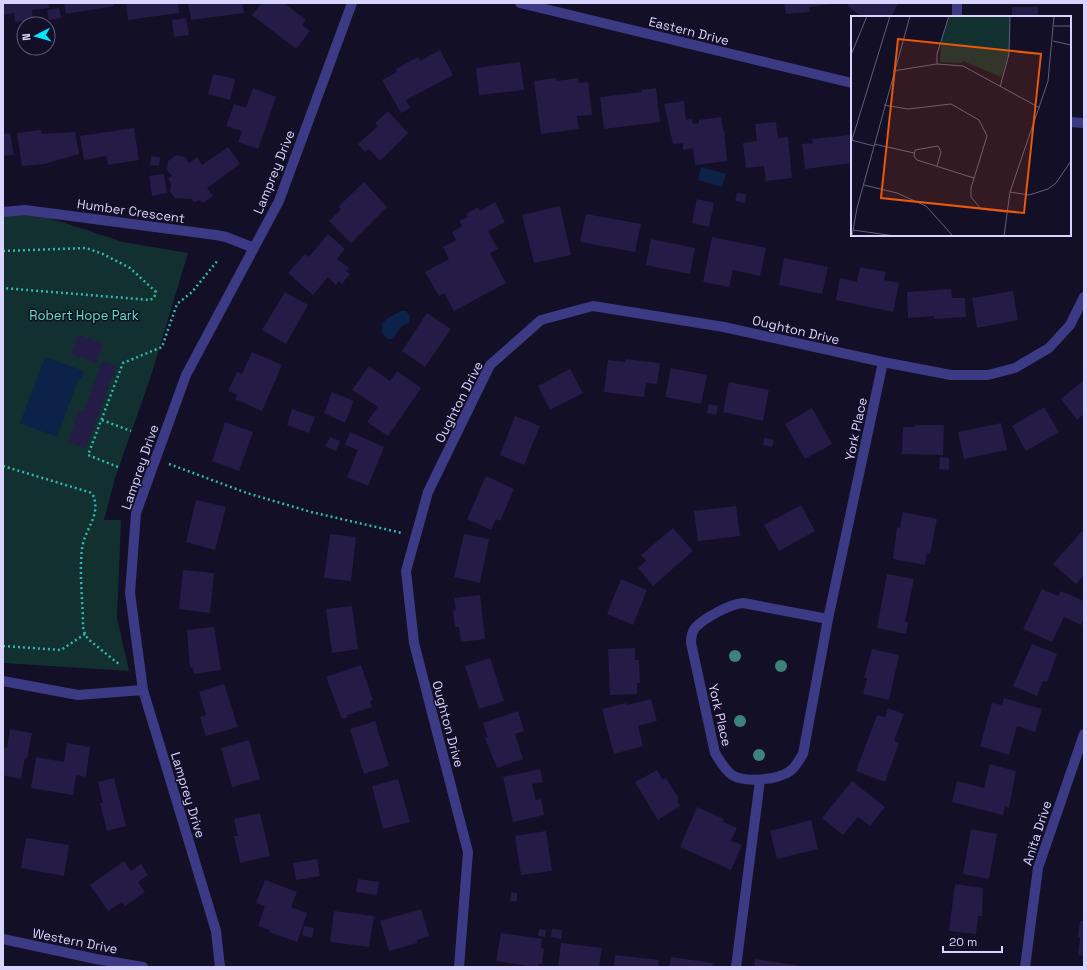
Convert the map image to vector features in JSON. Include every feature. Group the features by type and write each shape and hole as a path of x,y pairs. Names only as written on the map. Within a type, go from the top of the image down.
{"street":[{"name":"Lamprey Drive","path":"220,967 216,932 143,690 130,593 136,513 186,375 279,201 352,3"},
{"name":"Eastern Drive","path":"520,3 851,83"},
{"path":"957,3 957,16"},
{"path":"1071,122 1084,123"},
{"name":"Humber Crescent","path":"3,212 25,210 221,236 254,248"},
{"name":"Oughton Drive","path":"459,967 468,852 414,642 406,571 428,492 490,365 541,320 593,306 724,326 883,362 951,375 972,376 1001,373 1032,360 1049,348 1070,325 1084,297"},
{"name":"York Place","path":"828,619 743,603 734,603 696,628 692,634 691,643 715,753 721,763 734,776 760,780 780,776 789,772 796,765 803,754 828,619 883,362"},
{"path":"3,681 78,695 143,690"},
{"name":"Anita Drive","path":"1026,967 1038,868 1084,734"},
{"path":"736,967 760,780"},
{"name":"Western Drive","path":"3,940 96,960 143,967"}],"path":[{"path":"3,251 86,248 103,254 130,268 156,292 154,298 150,300 3,288"},
{"path":"118,467 88,455 123,363 162,347 177,304 192,292 218,260"},
{"path":"102,420 131,431"},
{"path":"155,459 246,493 304,510 415,536"},
{"path":"3,466 92,494 96,500 96,509 93,521 84,539 82,549 84,634 88,640 120,665"},
{"path":"3,646 61,650 84,634"}],"green space":[{"name":"Robert Hope Park","path":"25,210 123,242 188,253 150,379 115,478 104,520 121,520 117,618 129,671 3,663 3,212"}],"water":[{"path":"701,167 726,174 722,187 698,180"},
{"path":"401,311 406,311 410,316 409,323 402,326 393,339 387,339 382,332 382,324 388,318"},
{"path":"45,357 84,371 82,379 79,378 57,437 20,423"}],"building":[{"path":"3,3 48,3 49,8 32,10 33,16 16,16 16,22 14,13 3,15"},
{"path":"64,3 113,3 114,6 66,14"},
{"path":"126,3 178,3 179,13 128,20"},
{"path":"188,3 242,3 244,13 191,20"},
{"path":"262,3 284,3 306,20 302,25 310,31 296,49 252,15"},
{"path":"784,3 832,4 809,7 810,12 786,14"},
{"path":"849,3 898,3 892,16 862,16 847,6"},
{"path":"1012,7 1038,7 1038,16 1012,16"},
{"path":"59,8 61,18 56,19 56,16 48,16 47,10"},
{"path":"186,18 189,35 174,37 172,20"},
{"path":"440,50 453,75 406,100 410,108 401,113 382,80 397,72 396,69 418,57 420,61"},
{"path":"520,62 524,90 479,95 476,68"},
{"path":"213,74 235,79 230,100 208,94"},
{"path":"556,78 557,81 578,78 579,83 588,82 592,115 577,116 579,129 541,134 534,81"},
{"path":"253,88 276,97 258,149 238,142 242,131 226,126 234,104 246,108"},
{"path":"656,88 660,122 604,129 600,97 642,92 641,90"},
{"path":"684,101 686,120 692,119 693,124 699,123 699,120 721,117 724,130 727,161 695,165 693,148 683,150 683,143 673,144 664,104"},
{"path":"388,111 408,133 380,161 369,149 365,152 358,144 378,126 375,123"},
{"path":"776,122 778,138 788,137 792,178 766,181 764,166 746,168 743,143 757,141 755,124"},
{"path":"134,128 139,160 108,165 106,156 84,160 80,136"},
{"path":"41,130 42,134 75,132 79,154 44,164 22,166 17,133"},
{"path":"10,133 14,155 3,156 3,134"},
{"path":"850,135 851,163 805,169 802,144 813,143 812,139"},
{"path":"228,147 240,164 207,188 213,196 203,203 200,200 194,202 192,199 175,198 170,192 171,183 168,179 172,176 167,170 168,161 176,155 185,157 189,163 197,157 202,165"},
{"path":"151,156 160,157 159,166 150,165"},
{"path":"164,174 167,193 152,196 149,176"},
{"path":"364,182 387,207 351,243 329,221 341,209 338,207"},
{"path":"737,193 746,194 745,203 735,201"},
{"path":"697,199 714,203 709,227 692,223"},
{"path":"495,202 505,222 488,231 498,249 490,253 506,283 454,311 444,293 439,296 425,272 449,259 443,247 456,240 452,232 462,226 459,221 468,217 466,214 478,207 480,211"},
{"path":"560,206 571,255 534,263 522,215"},
{"path":"586,214 641,224 635,252 580,242"},
{"path":"328,234 345,249 337,259 349,268 346,271 350,274 342,284 339,281 336,285 328,277 313,295 288,273 305,254 309,257"},
{"path":"712,237 766,248 760,276 733,270 729,287 703,282"},
{"path":"651,239 695,248 690,274 646,265"},
{"path":"784,258 828,267 822,294 779,285"},
{"path":"860,267 886,272 884,280 899,283 893,312 836,300 840,278 857,282"},
{"path":"951,289 952,298 965,298 966,317 934,319 934,316 908,318 907,292"},
{"path":"1013,291 1018,320 977,328 972,298"},
{"path":"285,292 308,305 286,344 262,330"},
{"path":"427,313 451,329 425,367 402,351"},
{"path":"78,335 103,344 96,363 71,354"},
{"path":"252,352 282,365 262,411 235,399 237,395 228,391 237,372 242,374"},
{"path":"625,359 660,363 657,384 646,383 644,397 604,392 608,360 625,362"},
{"path":"102,361 116,366 86,448 68,442 79,410 84,412"},
{"path":"369,366 390,381 397,371 421,388 388,436 367,422 378,407 352,390"},
{"path":"671,368 707,375 701,404 665,397"},
{"path":"570,369 583,393 550,410 538,386"},
{"path":"1084,380 1084,414 1077,420 1061,399"},
{"path":"729,382 769,390 763,421 723,412"},
{"path":"332,392 354,401 345,423 324,413"},
{"path":"709,404 718,406 716,415 707,413"},
{"path":"1044,407 1059,432 1026,451 1012,426"},
{"path":"812,408 832,444 805,459 785,424"},
{"path":"292,409 315,417 309,433 287,425"},
{"path":"515,416 540,426 524,465 500,455"},
{"path":"225,422 253,432 239,471 212,461"},
{"path":"1001,423 1007,450 964,459 958,432"},
{"path":"915,425 944,425 943,455 902,454 903,427 915,427"},
{"path":"350,432 384,447 368,486 347,477 358,450 345,445"},
{"path":"330,437 340,441 336,451 325,446"},
{"path":"764,438 774,440 772,447 763,445"},
{"path":"940,457 949,458 949,470 939,469"},
{"path":"486,476 514,489 500,521 496,519 491,530 467,519"},
{"path":"196,500 226,507 215,550 186,542"},
{"path":"801,505 815,531 779,551 764,525"},
{"path":"736,506 740,536 698,541 694,511"},
{"path":"903,512 937,519 930,554 927,553 925,565 893,559 897,527 900,528"},
{"path":"673,528 693,551 653,586 638,568 646,561 641,555"},
{"path":"1082,531 1084,533 1084,575 1076,584 1053,564"},
{"path":"330,534 356,537 351,581 324,578"},
{"path":"464,534 489,539 480,583 454,577"},
{"path":"183,570 214,573 210,613 179,609"},
{"path":"887,574 914,579 905,622 908,622 906,634 877,628"},
{"path":"621,579 647,590 633,625 607,614"},
{"path":"1042,589 1058,596 1061,591 1084,601 1084,618 1081,625 1064,617 1052,642 1023,629"},
{"path":"480,595 485,639 461,642 459,627 455,627 453,611 456,610 454,598"},
{"path":"352,606 358,649 332,653 326,609"},
{"path":"214,627 221,670 194,674 193,667 190,668 187,630"},
{"path":"1032,644 1057,654 1047,682 1043,681 1037,696 1013,686"},
{"path":"635,648 635,660 639,660 640,683 637,683 637,694 610,695 608,649"},
{"path":"872,649 899,655 889,700 863,694 867,678 864,678"},
{"path":"490,658 504,701 479,709 465,666"},
{"path":"361,665 373,700 370,701 372,707 347,715 348,717 342,719 326,677"},
{"path":"224,684 238,727 206,736 200,717 206,715 199,692"},
{"path":"1004,698 1042,709 1035,732 1017,726 1009,755 980,746 992,703 1002,705"},
{"path":"651,699 657,721 638,726 643,746 614,754 602,709"},
{"path":"888,708 904,714 894,741 899,743 885,782 856,771 877,715 885,717"},
{"path":"518,711 524,731 515,734 523,759 497,768 485,738 488,737 483,723"},
{"path":"375,721 389,766 364,774 350,729"},
{"path":"10,729 32,733 21,779 3,775 3,747 7,748"},
{"path":"249,740 260,779 232,787 221,748"},
{"path":"67,743 90,747 86,777 76,775 73,795 31,788 36,757 64,762"},
{"path":"990,764 1016,771 1009,808 1005,806 1003,815 952,802 957,781 984,788"},
{"path":"540,769 543,782 532,784 536,800 541,799 544,815 513,822 503,777"},
{"path":"657,770 663,780 666,778 679,799 677,800 680,806 658,820 635,782"},
{"path":"114,778 126,826 107,831 100,803 103,803 98,782"},
{"path":"398,779 410,822 383,829 372,786"},
{"path":"852,781 885,807 870,826 858,817 843,835 822,818"},
{"path":"697,807 724,819 723,822 737,828 731,841 742,845 731,870 680,847"},
{"path":"260,813 270,856 240,863 234,836 238,836 234,819"},
{"path":"811,820 818,849 777,859 770,831"},
{"path":"971,829 997,834 989,879 963,874"},
{"path":"546,831 552,871 521,875 515,836"},
{"path":"26,838 69,845 64,876 21,868"},
{"path":"317,859 320,876 296,880 293,863"},
{"path":"124,861 131,871 141,864 148,875 138,882 145,892 125,906 122,902 108,911 90,885"},
{"path":"358,879 379,882 377,895 356,892"},
{"path":"265,880 297,892 291,907 307,913 297,942 269,932 270,930 258,926 265,906 256,903"},
{"path":"955,884 983,888 982,916 978,916 976,934 949,931"},
{"path":"511,892 517,893 517,901 510,901"},
{"path":"421,909 429,936 417,940 417,943 389,951 380,921"},
{"path":"334,911 374,916 369,947 330,942"},
{"path":"1083,918 1084,956 1078,955 1080,921 1083,921"},
{"path":"304,926 314,928 312,938 302,935"},
{"path":"539,929 546,930 545,937 538,936"},
{"path":"552,929 562,930 561,939 551,937"},
{"path":"501,933 542,939 541,948 544,949 542,964 538,964 538,967 533,967 496,961"},
{"path":"561,943 602,948 599,967 558,967"},
{"path":"615,955 659,960 658,967 614,967"},
{"path":"671,957 713,963 712,967 669,967"},
{"path":"755,959 802,966 754,967"}]}
